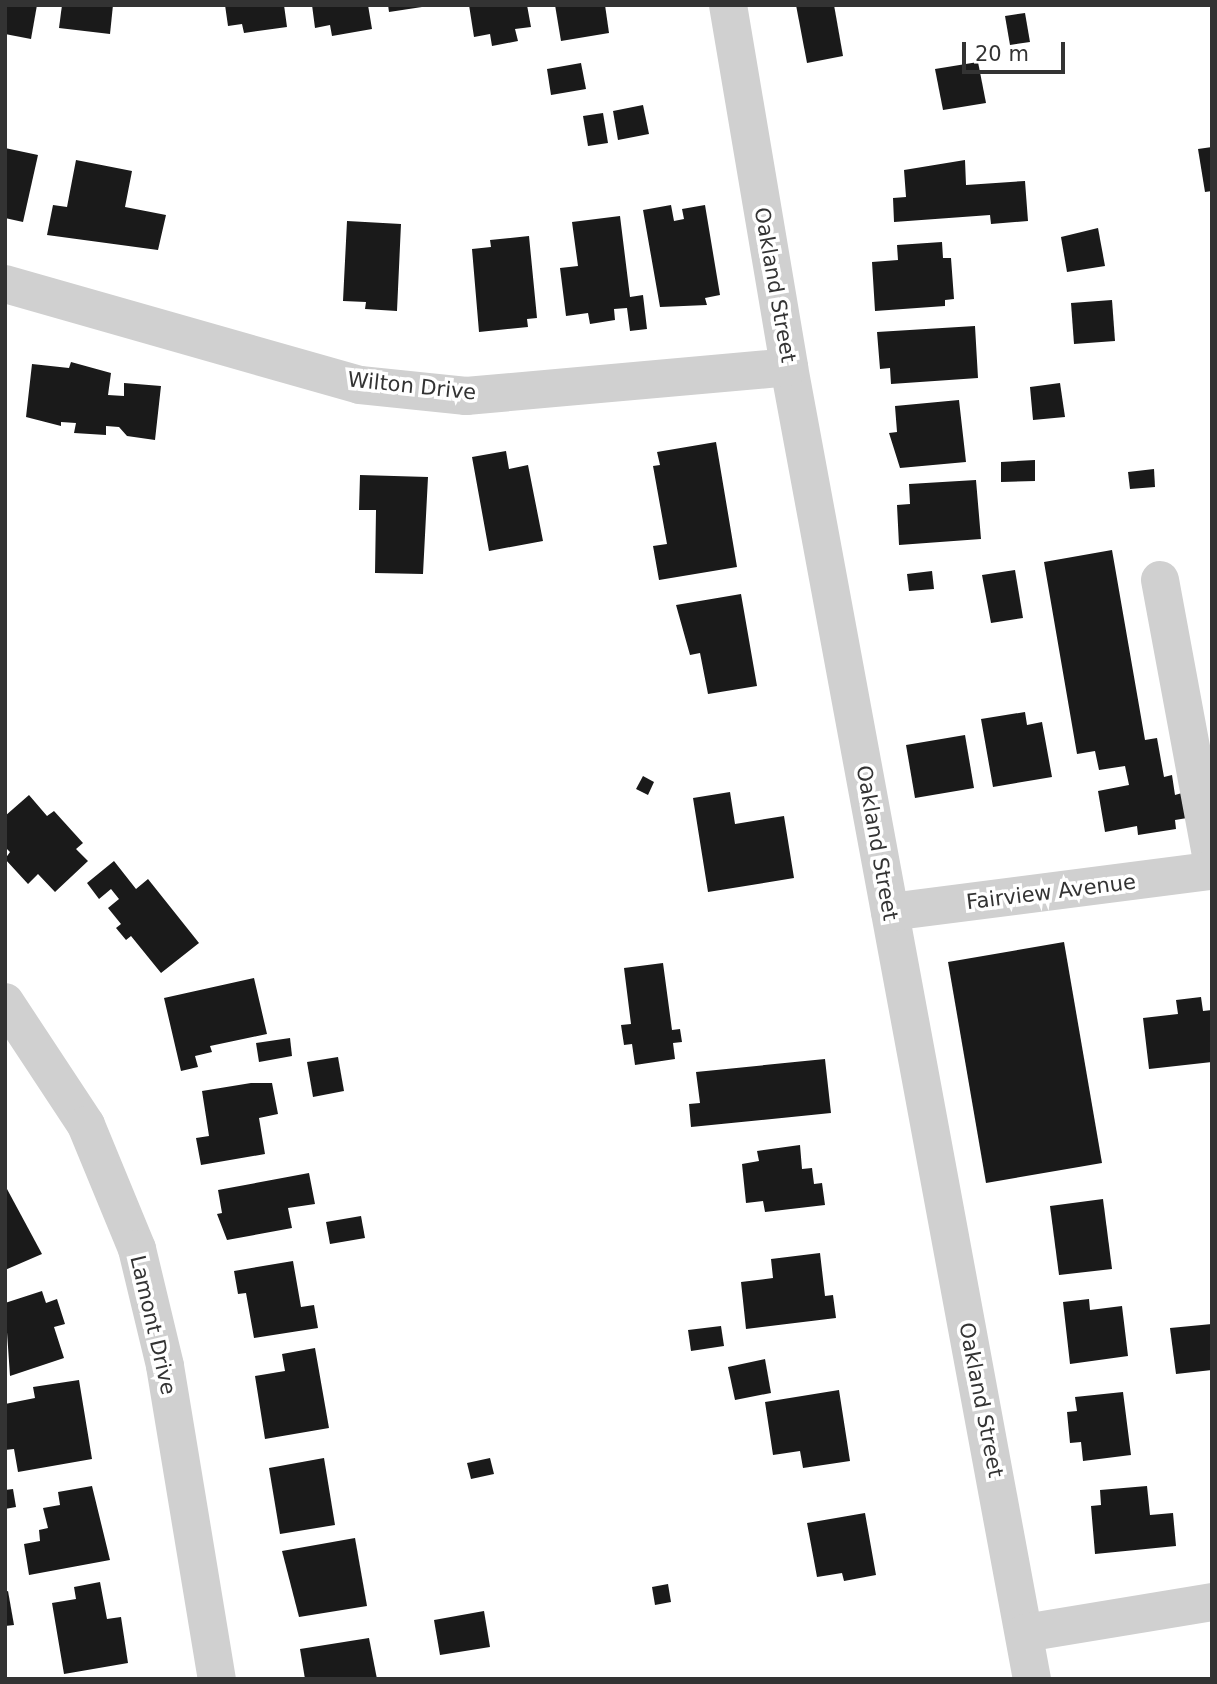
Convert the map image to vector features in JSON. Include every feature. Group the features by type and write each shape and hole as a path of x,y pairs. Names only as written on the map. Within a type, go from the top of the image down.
{"street":[{"name":"Oakland Street","path":"728,5 789,366 1032,1679"},
{"name":"Wilton Drive","path":"5,284 373,386 466,396 789,366"},
{"path":"1160,579 1212,861"},
{"name":"Fairview Avenue","path":"890,912 1212,872"},
{"name":"Lamont Drive","path":"5,1002 86,1125 136,1249 165,1366 218,1679"},
{"path":"1025,1633 1212,1602"}],"building":[{"path":"5,5 37,5 31,39 5,34"},
{"path":"62,5 113,5 110,34 59,28"},
{"path":"225,5 284,5 287,27 244,33 242,24 228,26"},
{"path":"312,5 368,5 372,29 332,36 330,25 315,28"},
{"path":"388,5 422,5 422,7 389,12"},
{"path":"469,5 527,5 531,27 515,29 518,41 492,46 490,34 474,37"},
{"path":"555,5 605,5 609,33 561,41"},
{"path":"796,5 834,5 843,56 807,63"},
{"path":"1025,13 1030,42 1010,45 1005,16"},
{"path":"978,62 986,103 943,110 935,69"},
{"path":"581,63 586,89 551,95 547,69"},
{"path":"643,105 649,134 618,140 613,111"},
{"path":"603,113 608,143 588,146 583,116"},
{"path":"1212,147 1212,191 1205,192 1198,149"},
{"path":"5,148 38,155 23,222 5,218"},
{"path":"76,160 132,171 125,207 166,215 158,250 47,235 53,205 67,207"},
{"path":"965,160 966,185 1025,181 1028,221 991,224 990,215 894,222 893,198 906,197 904,170"},
{"path":"671,205 674,221 684,219 682,209 705,205 720,295 705,298 707,305 660,307 643,210"},
{"path":"620,216 630,297 643,295 647,329 630,331 627,308 614,309 615,320 590,324 588,313 566,316 560,268 578,266 572,222"},
{"path":"347,221 401,224 397,311 365,309 366,302 343,301"},
{"path":"1098,228 1105,266 1067,272 1061,237"},
{"path":"529,236 537,318 527,319 528,327 479,332 472,249 491,247 490,240"},
{"path":"942,242 943,258 951,258 954,299 945,300 945,306 875,311 872,262 898,260 897,245"},
{"path":"1112,300 1115,341 1074,344 1071,303"},
{"path":"975,326 978,378 891,384 890,368 880,369 877,332"},
{"path":"71,362 111,373 108,395 124,396 124,383 161,386 155,440 127,436 119,427 106,426 106,435 74,433 76,423 61,422 61,426 26,417 32,364 69,368"},
{"path":"1060,383 1065,417 1033,420 1030,387"},
{"path":"959,400 966,462 900,468 889,433 897,432 895,406"},
{"path":"716,442 737,567 659,580 653,546 667,544 653,466 660,465 657,452"},
{"path":"506,451 509,469 528,465 543,541 489,551 472,457"},
{"path":"1035,460 1035,481 1001,482 1001,462"},
{"path":"1154,469 1155,487 1130,489 1128,472"},
{"path":"360,475 428,477 423,574 375,573 376,510 359,510"},
{"path":"976,480 981,539 899,545 897,505 910,504 909,484"},
{"path":"1112,550 1145,740 1157,738 1164,777 1172,775 1175,795 1182,793 1187,818 1175,820 1176,829 1138,835 1137,826 1105,832 1098,791 1129,785 1125,766 1099,770 1095,751 1077,754 1044,562"},
{"path":"1015,570 1023,618 991,623 982,575"},
{"path":"932,571 934,589 909,591 907,574"},
{"path":"741,594 757,686 708,694 700,653 690,655 676,605"},
{"path":"1025,712 1027,725 1042,722 1052,777 993,787 981,719"},
{"path":"965,735 974,788 915,798 906,745"},
{"path":"643,776 654,782 648,795 636,789"},
{"path":"730,792 735,824 784,816 794,878 708,892 693,798"},
{"path":"29,795 47,816 54,811 83,843 76,849 88,861 55,892 38,874 28,884 5,859 10,852 5,847 5,816"},
{"path":"114,861 136,889 148,879 199,943 161,973 131,936 126,940 116,928 121,924 108,908 119,899 111,889 99,899 87,883"},
{"path":"1064,942 1102,1163 986,1183 948,962"},
{"path":"663,963 672,1030 680,1029 682,1042 673,1043 675,1059 635,1065 632,1044 624,1045 621,1025 631,1024 624,968"},
{"path":"254,978 267,1034 210,1046 212,1052 195,1056 198,1067 181,1071 164,998"},
{"path":"1201,997 1203,1011 1212,1010 1212,1062 1149,1069 1143,1018 1178,1014 1176,1000"},
{"path":"290,1038 292,1056 259,1062 256,1043"},
{"path":"338,1057 344,1091 313,1097 307,1062"},
{"path":"825,1059 831,1113 691,1127 689,1104 700,1103 696,1072"},
{"path":"251,1083 272,1083 278,1114 259,1118 265,1154 201,1165 196,1138 209,1136 202,1091"},
{"path":"800,1145 802,1169 812,1168 814,1184 822,1183 825,1205 765,1212 763,1201 746,1203 742,1164 759,1161 757,1151"},
{"path":"309,1173 315,1204 288,1208 292,1228 227,1240 217,1214 222,1213 218,1190"},
{"path":"7,1189 42,1254 5,1270 5,1190"},
{"path":"1103,1199 1112,1269 1059,1275 1050,1206"},
{"path":"361,1216 365,1238 330,1244 326,1222"},
{"path":"820,1253 825,1296 833,1295 836,1318 746,1329 741,1282 773,1278 771,1259"},
{"path":"293,1261 301,1307 314,1305 318,1328 254,1338 246,1293 238,1294 234,1271"},
{"path":"42,1291 46,1303 57,1299 65,1324 54,1327 64,1358 10,1376 5,1303"},
{"path":"1089,1299 1090,1310 1122,1306 1128,1356 1070,1364 1063,1302"},
{"path":"1212,1324 1212,1370 1176,1374 1170,1328"},
{"path":"721,1326 724,1346 691,1351 688,1330"},
{"path":"315,1348 329,1428 265,1439 255,1376 285,1371 282,1354"},
{"path":"765,1359 771,1393 735,1400 728,1367"},
{"path":"79,1380 92,1459 18,1472 14,1449 5,1450 5,1404 35,1398 33,1387"},
{"path":"839,1390 850,1461 803,1468 800,1451 773,1455 765,1402"},
{"path":"1123,1392 1131,1455 1083,1461 1081,1442 1070,1443 1067,1412 1077,1411 1075,1397"},
{"path":"324,1458 335,1525 280,1534 269,1468"},
{"path":"490,1458 494,1474 471,1479 467,1463"},
{"path":"92,1486 110,1560 29,1575 24,1544 40,1541 39,1530 48,1528 43,1508 60,1505 58,1492"},
{"path":"1147,1486 1150,1515 1173,1513 1176,1546 1095,1554 1091,1506 1101,1505 1100,1490"},
{"path":"13,1489 16,1507 5,1509 5,1490"},
{"path":"865,1513 876,1575 844,1581 842,1573 817,1577 807,1523"},
{"path":"355,1538 367,1606 299,1617 282,1551"},
{"path":"100,1582 107,1619 121,1617 128,1663 64,1674 52,1603 76,1599 74,1587"},
{"path":"668,1584 671,1602 655,1605 652,1587"},
{"path":"8,1591 14,1625 5,1626 5,1592"},
{"path":"484,1611 490,1647 440,1655 434,1620"},
{"path":"369,1638 377,1679 305,1679 300,1649"}]}
